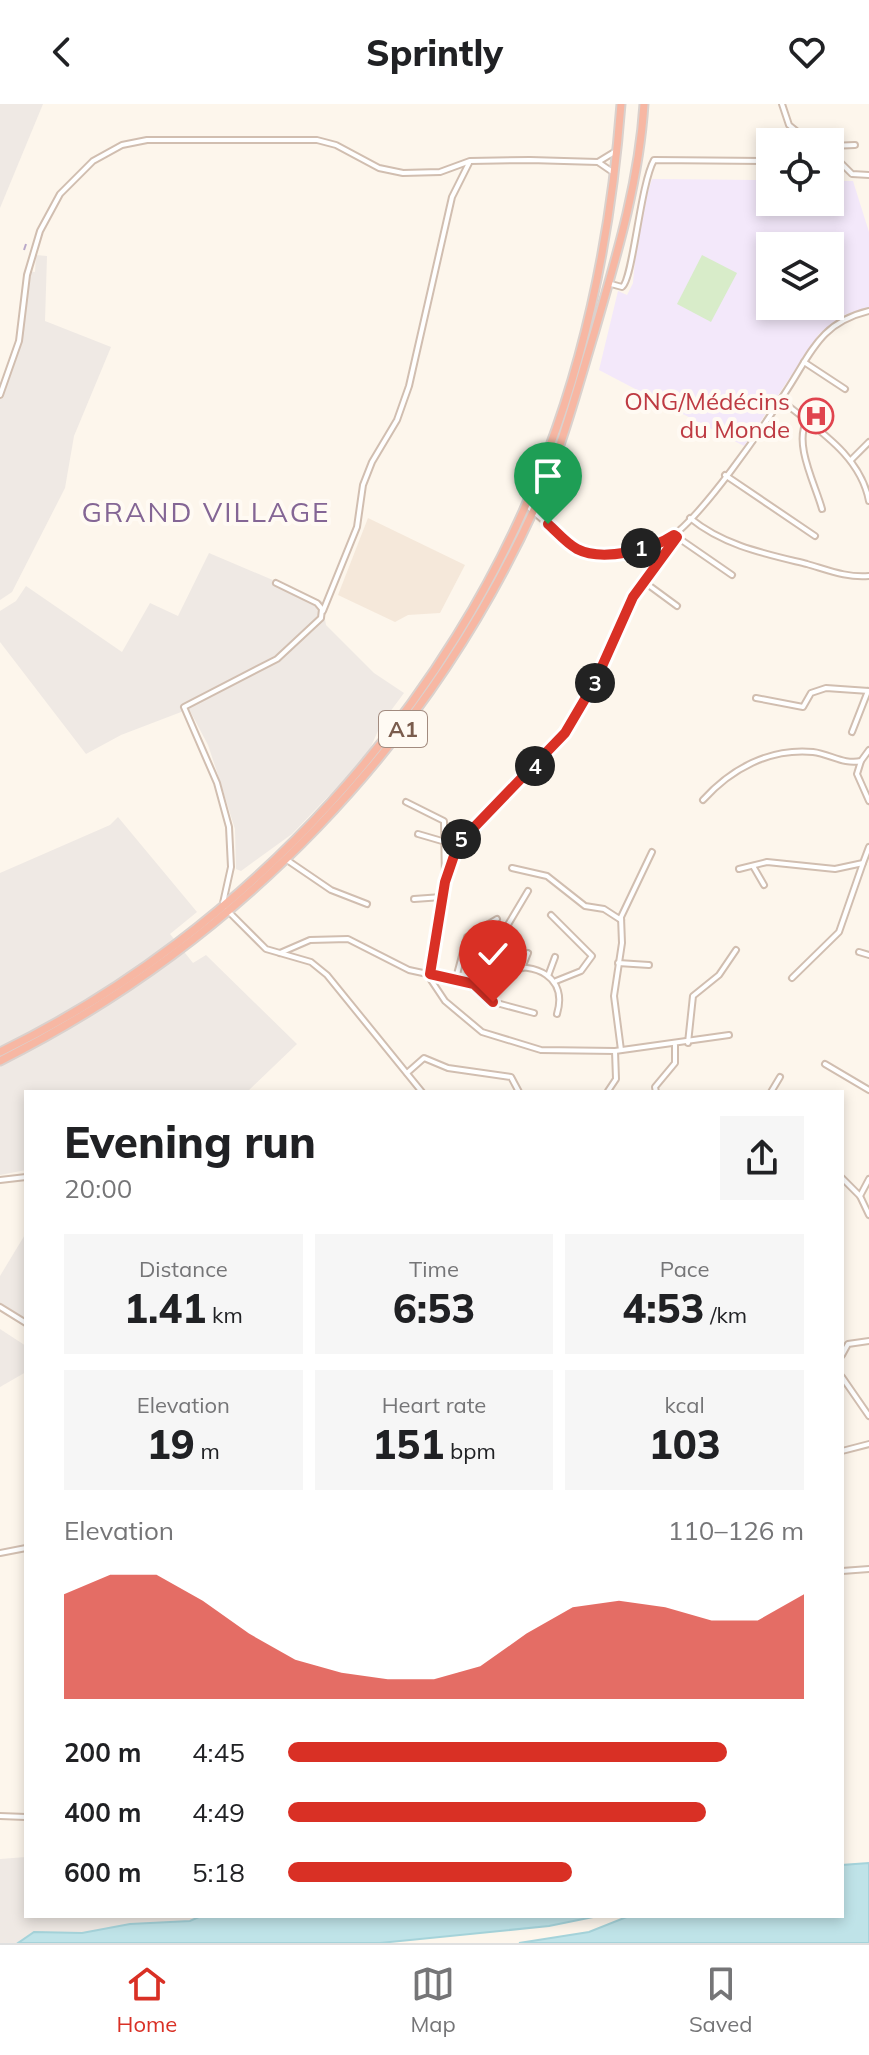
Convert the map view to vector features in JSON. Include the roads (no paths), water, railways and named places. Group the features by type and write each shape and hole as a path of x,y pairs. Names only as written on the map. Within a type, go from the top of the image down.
{"highway":[{"name":"A1","path":"0,1052 116,986 174,945 223,904 321,813 413,701 463,625 525,504 552,442 578,360 604,246 621,104"},
{"name":"A1","path":"0,1061 58,1032 128,989 229,913 287,860 353,790 435,687 492,593 533,510 561,440 630,205 644,104"}],"street":[{"path":"782,104 793,128"},
{"path":"0,395 16,355 27,275 47,215 74,176 114,148 155,139 317,140 336,145 383,170 440,172 470,161 598,162 617,150"},
{"path":"844,147 855,145"},
{"path":"608,283 622,287 629,280 635,223 654,160 756,161"},
{"path":"420,1090 327,975 311,962 278,954 262,946 223,904 231,867 229,827 217,783 184,707 277,659 321,618 361,514 363,485 372,462 397,420 409,386 452,197 470,161"},
{"path":"598,162 615,174"},
{"path":"844,165 852,174 869,175"},
{"path":"729,1035 615,1051 541,1050 482,1032 445,1001 428,974 442,897 463,837 548,753 577,716 643,581 675,536 781,400 830,327 848,316 869,311"},
{"path":"804,362 845,389"},
{"path":"781,400 851,460 861,473 869,501"},
{"path":"807,421 802,434 805,453 822,509"},
{"path":"851,460 869,442"},
{"path":"861,473 869,476"},
{"path":"725,475 815,536"},
{"path":"525,504 574,548 595,554 650,546 675,536"},
{"path":"690,518 717,538 769,556 847,576 869,576"},
{"path":"675,536 732,575"},
{"path":"643,581 677,606"},
{"path":"276,583 317,603 322,609 321,618"},
{"path":"756,698 803,707 811,693 826,688 869,691 852,732"},
{"path":"869,750 857,774 869,801"},
{"path":"703,800 735,772 775,754 816,752 852,763 861,761"},
{"path":"406,802 443,818 445,882"},
{"path":"418,834 442,841"},
{"path":"792,978 821,946 839,932 869,847"},
{"path":"621,1050 615,1011 621,920 652,852"},
{"path":"287,860 331,890 367,904"},
{"path":"739,869 785,863 835,869 863,863"},
{"path":"753,866 764,885"},
{"path":"512,868 547,876 585,906 604,909 621,920"},
{"path":"494,973 503,933 528,891"},
{"path":"414,899 442,897"},
{"path":"551,915 592,956 581,971 556,981"},
{"path":"456,978 464,942 475,931 497,919"},
{"path":"475,931 483,979"},
{"path":"278,954 310,940 348,939 400,966 474,984 493,1002 534,1013"},
{"path":"688,1043 693,996 719,975 736,950"},
{"path":"859,952 869,955"},
{"path":"522,968 528,953"},
{"path":"548,976 555,957"},
{"path":"618,963 649,965"},
{"path":"474,984 494,973 522,968 548,976 556,981 561,1001 557,1014"},
{"path":"656,1090 675,1063 675,1045"},
{"path":"609,1090 616,1079 615,1051"},
{"path":"407,1073 424,1058 444,1068 511,1077 518,1090"},
{"path":"825,1064 869,1090"},
{"path":"772,1090 780,1077"},
{"path":"0,1180 24,1177"},
{"path":"860,1196 869,1179"},
{"path":"844,1180 860,1196 869,1215"},
{"path":"0,1307 24,1322"},
{"path":"844,1351 848,1344 869,1341"},
{"path":"844,1380 869,1416"},
{"path":"844,1450 869,1444"},
{"path":"0,1553 24,1548"},
{"path":"844,1571 869,1569"},
{"path":"0,1816 24,1817"}],"water":[{"path":"869,1863 869,1943 519,1943 589,1932 624,1918 844,1918 844,1865"},
{"path":"197,1918 588,1918 549,1926 380,1943 18,1943 34,1932 82,1933 130,1924"}],"railway":[{"path":"24,250 26,244"}],"place":[{"name":"ONG/Médécins du Monde","path":"816,416"}],"district":[{"name":"GRAND VILLAGE","path":"206,512"}]}
